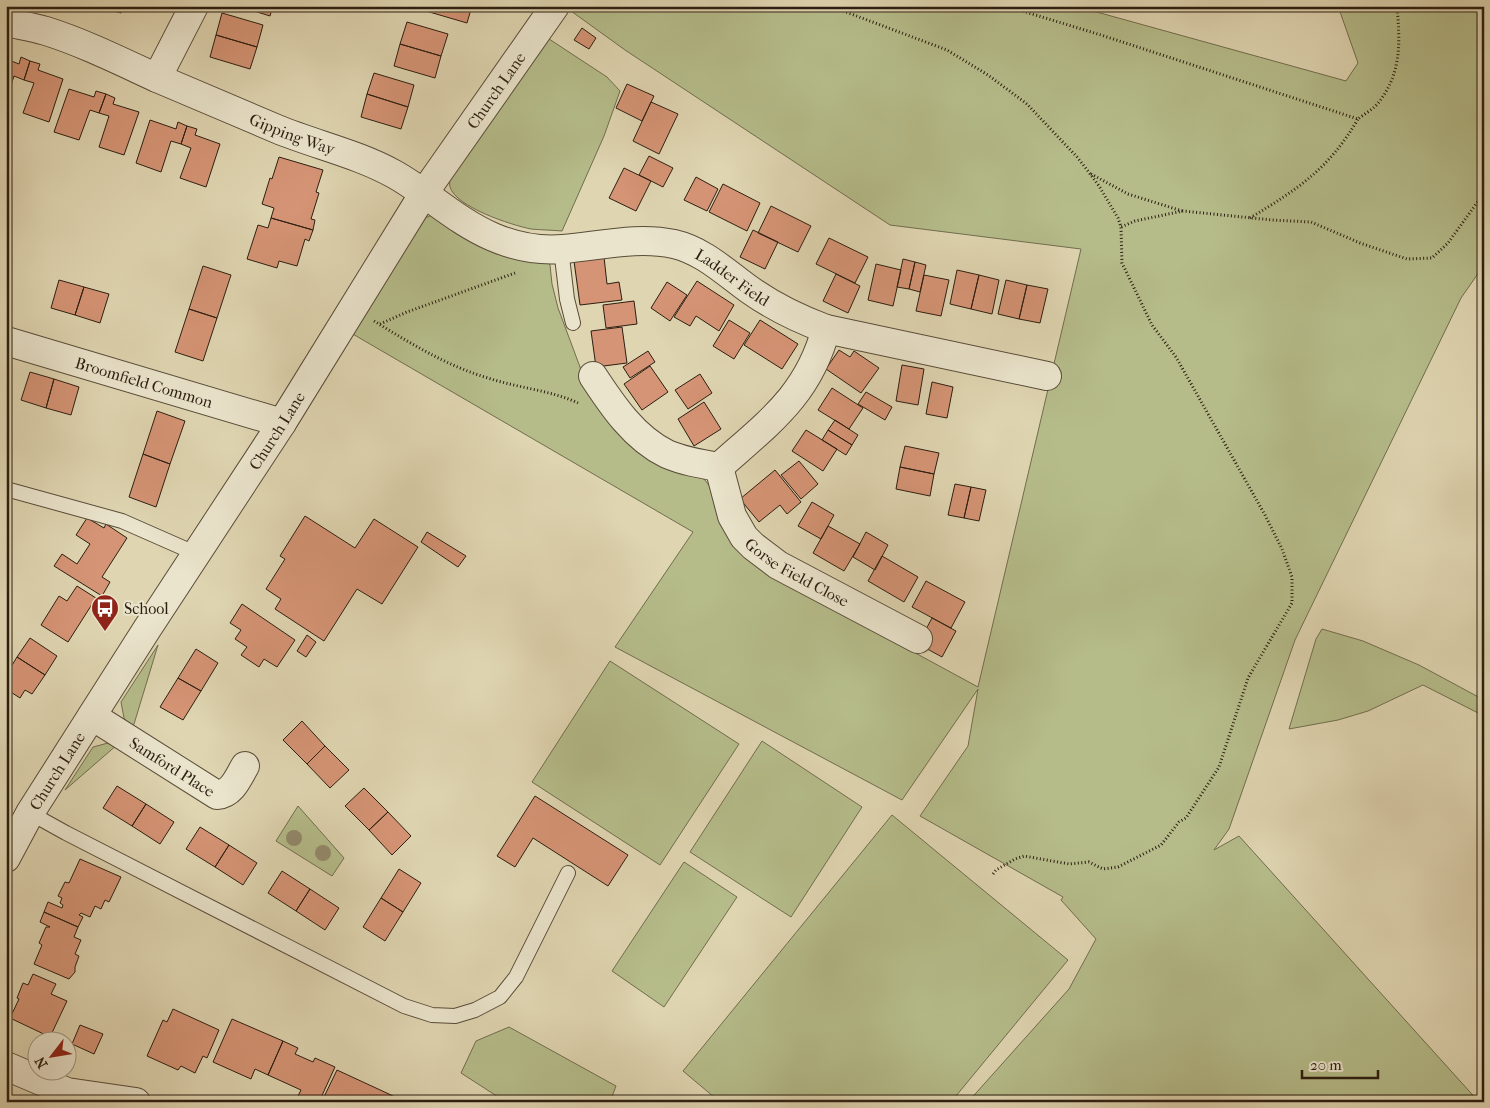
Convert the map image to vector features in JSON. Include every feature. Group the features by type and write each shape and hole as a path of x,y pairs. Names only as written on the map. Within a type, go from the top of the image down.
{"street":[{"path":"158,78 194,6"},
{"name":"Church Lane","path":"6,858 30,813 282,423 424,193 555,6"},
{"name":"Gipping Way","path":"6,22 46,31 91,48 280,130 358,158 394,174 424,193"},
{"name":"Ladder Field","path":"424,193 452,214 490,236 506,242 534,248 561,249 611,242 652,242 676,245 710,260 769,302 798,318 826,329 1047,376"},
{"path":"593,376 624,419 653,446 682,460 719,467 776,415 798,391 807,378 821,347 826,329"},
{"name":"Broomfield Common","path":"6,341 282,423"},
{"name":"Gorse Field Close","path":"719,467 732,516 744,537 753,546 778,565 918,639"},
{"name":"Samford Place","path":"92,716 218,795 222,795 230,790 245,766"},
{"path":"6,1066 67,1092 136,1102"}],"lane":[{"path":"561,249 566,299 573,323"},
{"path":"6,489 122,521 197,554"},
{"path":"30,813 404,1006 432,1015 455,1016 475,1010 500,997 516,977 568,872"}],"path":[{"path":"830,6 947,50 988,75 1027,104 1077,157 1099,186 1118,218 1121,227 1122,263 1152,325 1176,357 1265,515 1282,549 1292,577 1292,603 1248,678 1219,767 1186,818 1179,822 1161,845 1118,868 1103,869 1089,862 1069,864 1024,856 1009,862 992,874"},
{"path":"1006,6 1101,35 1358,120"},
{"path":"1250,218 1286,196 1320,171 1345,142 1358,120 1378,104 1394,78 1400,42 1398,6"},
{"path":"1088,172 1128,194 1183,211 1311,222 1360,243 1407,258 1432,258 1448,243 1484,193"},
{"path":"1121,227 1135,221 1183,211"},
{"path":"380,324 407,312 519,271"},
{"path":"354,308 450,364 490,379 560,396 583,406"}],"green space":[{"path":"574,6 1075,6 1346,81 1358,63 1338,6 1484,6 1484,265 1461,298 1295,640 1229,829 1214,850 1239,836 1479,1102 968,1102 1069,989 1096,939 1061,900 1063,897 920,816 968,746 978,689 902,800 615,647 693,532 351,333 423,219 432,215 546,258 550,265 552,284 558,308 583,375 690,471 705,480 779,579 978,687 1081,249 890,225 625,50 571,11"},
{"path":"543,35 607,77 620,91 604,136 562,231 531,229 485,214 462,201 454,194 450,187 451,175"},
{"path":"1322,629 1363,641 1419,665 1484,700 1484,716 1423,685 1368,711 1338,720 1289,729 1316,639"},
{"path":"158,645 134,724 131,728 124,718 121,702"},
{"path":"610,661 739,744 660,865 532,782"},
{"path":"762,741 862,807 791,917 690,852"},
{"path":"108,743 118,744 65,790 93,747"},
{"path":"298,806 344,858 332,876 276,841"},
{"path":"892,815 1068,960 951,1102 720,1102 683,1071"},
{"path":"684,862 737,897 664,1007 612,971"},
{"path":"509,1027 616,1086 610,1102 506,1102 461,1073 476,1041"}],"building":[{"path":"98,6 123,6 121,13"},
{"path":"238,6 273,6 270,16"},
{"path":"428,6 472,6 467,23 426,11"},
{"path":"222,13 263,25 257,47 216,35"},
{"path":"407,22 448,34 441,56 400,44"},
{"path":"582,28 596,38 589,49 574,40"},
{"path":"216,35 257,47 250,69 210,57"},
{"path":"400,44 441,56 435,78 394,66"},
{"path":"21,57 30,61 24,80 14,76 6,100 6,59 19,64"},
{"path":"30,61 40,64 38,70 63,79 49,122 23,113 34,83 24,80"},
{"path":"374,73 414,85 408,107 367,94"},
{"path":"627,84 654,96 642,121 616,108"},
{"path":"69,89 94,97 96,91 106,94 99,113 90,110 79,140 54,132"},
{"path":"106,94 115,98 113,104 139,112 124,155 99,147 109,116 99,113"},
{"path":"367,94 408,107 401,129 361,117"},
{"path":"651,102 678,114 659,154 633,141"},
{"path":"150,120 176,129 178,122 187,126 181,144 171,141 161,172 136,163"},
{"path":"187,126 197,129 195,135 220,144 206,187 180,178 191,148 181,144"},
{"path":"649,156 673,168 663,187 639,175"},
{"path":"279,157 323,170 316,192 319,193 311,219 315,220 313,230 271,218 274,208 262,204"},
{"path":"624,168 651,181 636,211 609,198"},
{"path":"696,177 718,189 707,211 684,200"},
{"path":"723,184 760,203 747,231 709,212"},
{"path":"771,206 811,226 798,252 758,233"},
{"path":"271,218 313,230 309,241 305,239 297,266 279,261 277,268 247,259 258,225 268,228"},
{"path":"753,230 778,242 765,269 740,257"},
{"path":"829,238 868,257 855,283 816,264"},
{"path":"604,257 607,284 619,282 622,300 580,305 574,261"},
{"path":"903,259 915,262 909,289 897,287"},
{"path":"6,261 12,262 6,280"},
{"path":"915,262 926,265 920,292 909,289"},
{"path":"876,264 901,270 893,306 868,300"},
{"path":"203,266 231,275 217,318 189,309"},
{"path":"957,270 979,275 971,309 950,304"},
{"path":"836,274 860,286 848,313 823,301"},
{"path":"924,275 949,280 941,316 916,311"},
{"path":"979,275 999,280 992,314 971,309"},
{"path":"59,280 84,287 75,315 51,308"},
{"path":"1006,280 1027,285 1019,319 998,314"},
{"path":"697,281 734,305 719,331 696,316 690,326 674,317"},
{"path":"667,282 687,295 670,321 651,308"},
{"path":"1027,285 1048,289 1040,323 1019,319"},
{"path":"84,287 109,294 100,323 75,315"},
{"path":"634,301 637,324 606,328 603,305"},
{"path":"189,309 217,318 203,361 175,352"},
{"path":"729,320 750,333 734,359 713,346"},
{"path":"760,320 798,344 782,369 744,345"},
{"path":"622,327 627,363 596,367 591,331"},
{"path":"839,350 850,357 854,351 879,368 861,393 826,369"},
{"path":"648,351 655,362 630,378 623,367"},
{"path":"902,365 924,369 918,405 896,401"},
{"path":"650,366 668,392 642,410 624,384"},
{"path":"30,372 54,379 46,408 21,400"},
{"path":"700,374 712,393 688,409 675,390"},
{"path":"54,379 79,387 71,415 46,408"},
{"path":"932,382 953,387 947,418 926,414"},
{"path":"832,388 863,408 849,429 818,410"},
{"path":"866,392 892,407 885,420 858,404"},
{"path":"704,402 721,429 694,446 678,419"},
{"path":"157,411 185,421 170,464 143,454"},
{"path":"835,420 858,435 852,445 828,430"},
{"path":"806,430 837,449 823,471 792,451"},
{"path":"828,430 852,445 846,455 822,440"},
{"path":"905,446 939,453 934,474 900,467"},
{"path":"143,454 170,464 156,507 129,497"},
{"path":"799,461 818,484 801,499 781,475"},
{"path":"900,467 934,474 930,496 896,489"},
{"path":"775,470 801,502 787,514 780,505 759,522 740,499"},
{"path":"955,484 971,487 964,518 948,515"},
{"path":"971,487 986,490 979,521 964,518"},
{"path":"812,502 834,515 821,539 798,526"},
{"path":"305,516 355,548 374,519 418,547 382,604 357,589 324,641 275,609 281,599 266,589 285,559 280,556"},
{"path":"87,518 104,528 106,524 127,538 102,577 110,582 102,596 54,566 62,554 77,564 90,544 76,535"},
{"path":"828,526 860,544 844,571 813,553"},
{"path":"427,532 466,556 458,567 421,542"},
{"path":"866,532 888,545 875,570 853,557"},
{"path":"882,556 918,577 904,602 868,581"},
{"path":"926,581 965,602 951,628 912,607"},
{"path":"77,586 96,598 68,642 41,625 59,596 67,601"},
{"path":"242,604 295,640 277,667 264,659 259,667 241,655 247,647 235,639 241,630 230,623"},
{"path":"932,618 956,631 942,657 918,644"},
{"path":"307,635 316,642 306,657 297,651"},
{"path":"30,638 57,656 45,675 17,657"},
{"path":"196,649 218,663 201,691 178,678"},
{"path":"17,657 45,675 32,694 25,690 20,698 6,689 6,675"},
{"path":"178,678 201,691 183,720 160,707"},
{"path":"302,721 325,746 307,764 283,740"},
{"path":"325,746 349,770 330,788 307,764"},
{"path":"117,786 146,804 132,826 103,808"},
{"path":"364,788 388,812 369,830 345,806"},
{"path":"535,796 628,855 608,886 533,838 515,867 497,856"},
{"path":"146,804 174,822 160,844 132,826"},
{"path":"388,812 411,836 392,855 369,830"},
{"path":"200,827 229,845 215,867 186,849"},
{"path":"229,845 257,863 243,885 215,867"},
{"path":"80,859 121,877 109,902 105,900 101,909 95,906 90,917 81,913 79,915 83,917 78,927 44,912 48,902 62,908 63,905 60,903 62,898 58,896 65,882 69,883"},
{"path":"399,869 421,883 403,912 381,898"},
{"path":"282,871 310,889 296,911 268,893"},
{"path":"310,889 339,908 325,930 296,911"},
{"path":"381,898 403,912 385,941 363,927"},
{"path":"44,912 78,927 74,937 81,940 75,954 79,956 75,972 69,979 34,964 42,945 39,943 46,927 50,927 40,922"},
{"path":"33,974 56,984 51,994 67,1001 53,1030 35,1030 10,1018 19,999 17,998 23,983 28,985"},
{"path":"173,1009 219,1030 207,1058 203,1056 195,1073 181,1066 178,1070 147,1056 163,1020 167,1022"},
{"path":"232,1019 283,1041 268,1075 255,1069 251,1079 213,1062"},
{"path":"80,1025 103,1034 94,1054 78,1047 78,1030"},
{"path":"283,1041 298,1048 295,1054 313,1062 315,1058 335,1067 319,1102 295,1102 301,1090 268,1075"},
{"path":"337,1070 391,1095 388,1102 322,1101"},
{"path":"391,1095 404,1102 388,1102"}],"place":[{"name":"School","path":"105,632"}]}
